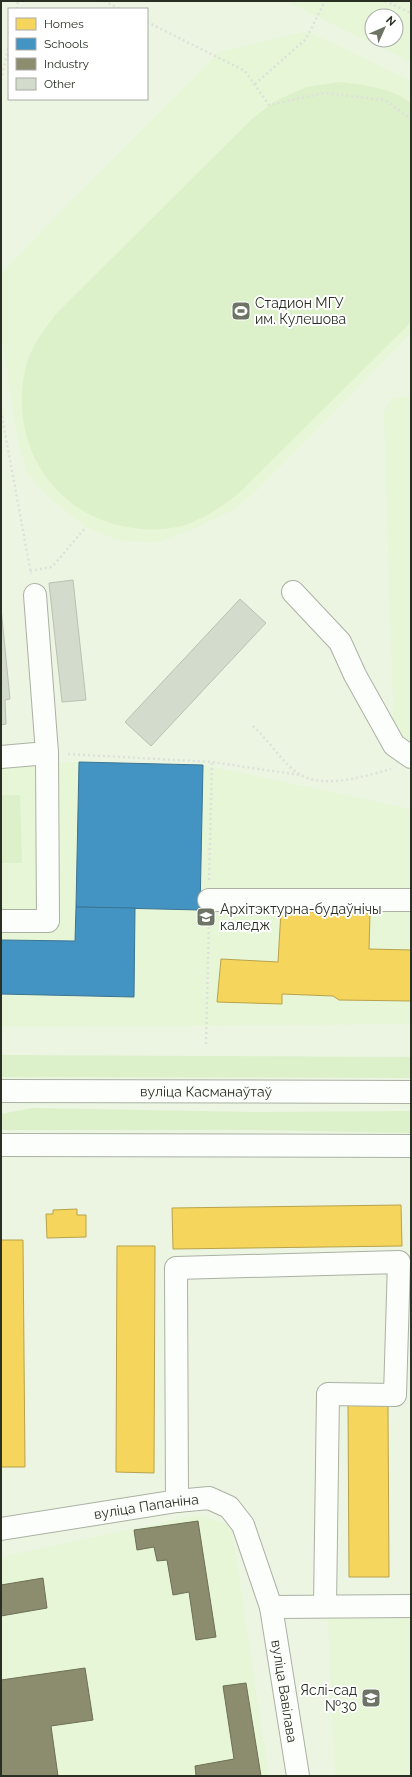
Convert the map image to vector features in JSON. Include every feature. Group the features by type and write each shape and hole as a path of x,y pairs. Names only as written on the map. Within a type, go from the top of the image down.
{"main road":[{"path":"293,592 340,642 355,675 404,762"},
{"path":"1,921 48,921 47,753 35,595"},
{"path":"1,757 47,753"},
{"path":"209,900 411,900"},
{"name":"вуліца Касманаўтаў","path":"1,1091 411,1092"},
{"path":"1,1145 411,1146"},
{"path":"177,1501 176,1268 399,1262 395,1395 328,1394 325,1606"},
{"name":"вуліца Папаніна","path":"1,1529 177,1501 209,1498 229,1507 243,1524 271,1607"},
{"path":"271,1607 411,1606"},
{"name":"вуліца Вавілава","path":"271,1607 298,1776"}],"path":[{"path":"104,1 118,8"},
{"path":"255,84 306,39 325,1"},
{"path":"385,1 411,13"},
{"path":"148,22 245,71 269,105 324,93 385,100 411,119"},
{"path":"1,80 8,48"},
{"path":"1,411 35,595"},
{"path":"30,570 52,567 86,527"},
{"path":"253,726 300,775"},
{"path":"47,753 212,762 300,775 315,780 333,781 362,777 404,762"}],"shaded area":[{"path":"285,1 411,1 411,62 382,48 404,48 404,8 364,8 364,39"},
{"name":"Стадион МГУ им. Кулешова","path":"307,31 411,81 411,333 257,490 233,510 191,530 155,543 118,540 86,527 52,500 27,473 17,435 1,333 1,273 219,52"},
{"name":"Стадион МГУ им. Кулешова","path":"341,82 368,86 386,91 411,103 411,322 239,493 207,515 179,527 166,529 146,529 106,522 82,510 61,494 44,474 32,451 24,426 22,399 25,371 37,340 57,313 252,119 277,100 307,87"},
{"path":"411,397 411,739 394,738 384,413 393,398"},
{"name":"Архітэктурна-будаўнічы каледж","path":"79,762 203,765 411,809 411,1024 1,1027 1,764"},
{"path":"1,795 20,795 22,863 1,863"},
{"path":"1,1055 411,1057 411,1078 1,1077"},
{"path":"32,1108 254,1112 411,1111 411,1133 253,1130 1,1130 1,1114"},
{"path":"198,1515 231,1526 269,1776 1,1776 1,1557"},
{"name":"Яслі-сад №30","path":"411,1618 411,1776 335,1776 328,1619"}],"building: Homes":[{"path":"281,911 370,913 369,949 411,950 411,1001 339,1000 333,996 282,994 282,1004 217,1002 221,959 278,962"},
{"path":"401,1205 402,1246 173,1249 172,1208"},
{"path":"77,1209 77,1215 86,1215 86,1237 47,1238 46,1214 53,1214 53,1210"},
{"path":"1,1240 23,1240 25,1467 1,1467"},
{"path":"117,1246 155,1246 154,1473 116,1472"},
{"path":"348,1405 388,1406 389,1577 349,1577"}],"building: Schools":[{"path":"79,762 203,765 200,910 76,907"},
{"path":"76,907 135,908 134,997 1,994 1,940 75,941"}],"building: Industry":[{"path":"198,1521 216,1637 196,1640 189,1592 173,1595 167,1560 157,1561 154,1547 137,1550 134,1530"},
{"path":"43,1578 47,1608 1,1616 1,1585"},
{"path":"85,1668 93,1720 51,1726 58,1776 1,1776 1,1680"},
{"path":"246,1683 261,1776 196,1776 195,1766 234,1759 223,1686"}],"building: Other":[{"path":"73,580 86,700 62,702 49,583"},
{"path":"240,599 266,623 151,746 125,722"},
{"path":"1,608 10,699 5,700 6,724 1,725"}],"place":[{"name":"Стадион МГУ им. Кулешова","path":"241,311"},
{"name":"Архітэктурна-будаўнічы каледж","path":"206,917"},
{"name":"Яслі-сад №30","path":"371,1698"}]}
